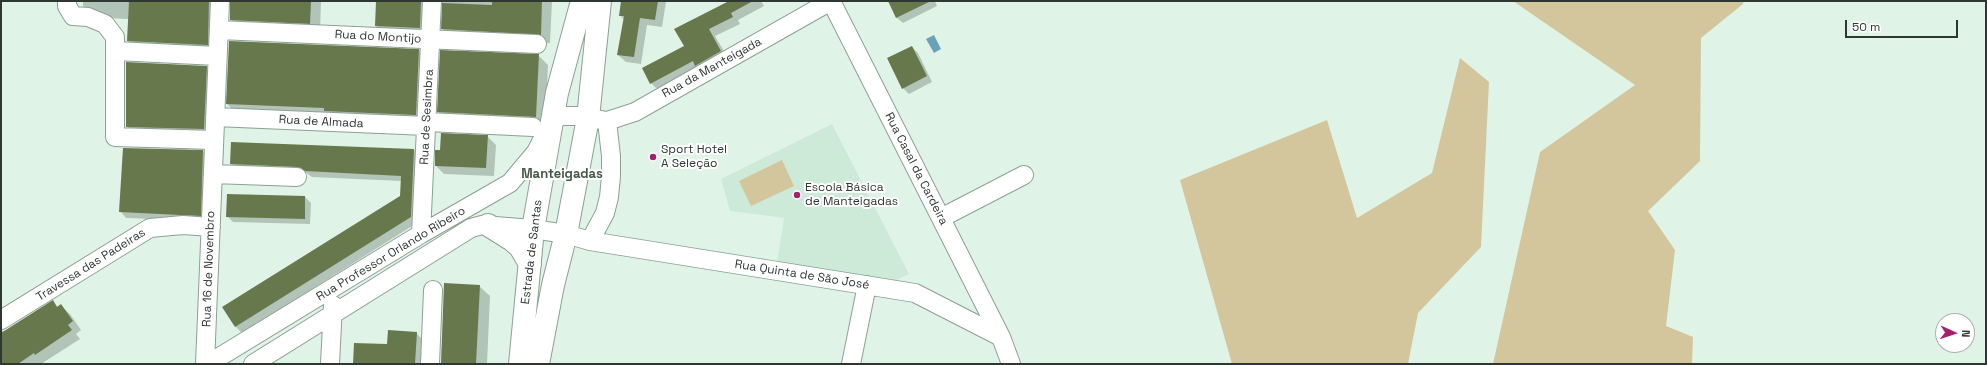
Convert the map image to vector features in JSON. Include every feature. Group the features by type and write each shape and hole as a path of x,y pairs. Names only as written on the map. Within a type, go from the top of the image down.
{"main road":[{"name":"Estrada de Santas","path":"520,364 542,124 557,93 582,1"},
{"name":"Estrada de Santas","path":"538,364 553,285 598,119 600,1"},
{"path":"488,225 512,240 520,247 530,264"}],"street":[{"path":"67,1 67,6 73,16 88,17 105,24 115,37 122,52 115,137 214,140"},
{"name":"Rua 16 de Novembro","path":"205,364 220,1"},
{"name":"Rua de Sesimbra","path":"422,234 432,1"},
{"name":"Rua da Manteigada","path":"598,119 635,112 831,1"},
{"name":"Rua Casal da Cardeira","path":"831,1 1001,337"},
{"name":"Rua do Montijo","path":"219,30 537,44"},
{"path":"122,52 218,56"},
{"path":"542,124 560,116 567,115 598,119 611,156 611,176 609,197 605,213 590,242"},
{"name":"Rua de Almada","path":"215,117 427,124 542,124"},
{"name":"Rua Professor Orlando Ribeiro","path":"208,364 422,234 510,183 536,152 542,124"},
{"path":"213,174 297,178"},
{"path":"940,218 1024,175"},
{"name":"Travessa das Padeiras","path":"1,320 150,228 183,225 211,227"},
{"name":"Rua Professor Orlando Ribeiro","path":"263,361 332,313 471,228 488,225 566,234"},
{"name":"Rua Quinta de São José","path":"566,234 590,242 915,293 1001,337"},
{"path":"851,364 867,285"},
{"path":"330,364 333,288"},
{"path":"430,364 433,290"},
{"path":"1001,337 1011,364"}],"shaded area":[{"path":"1513,1 1744,1 1743,4 1701,38 1700,161 1648,211 1675,250 1666,326 1693,337 1692,364 1493,364 1540,152 1635,85"},
{"path":"1460,58 1489,82 1481,247 1418,313 1408,364 1232,364 1180,180 1327,120 1357,218 1432,173"},
{"name":"Escola Básica de Manteigadas","path":"832,124 909,274 897,280 777,262 784,218 730,211 721,179"},
{"path":"782,160 794,186 751,206 739,181"}],"water":[{"path":"934,35 941,49 934,53 926,39"}],"building":[{"path":"129,1 209,1 208,45 127,41"},
{"path":"230,1 311,1 310,24 230,20"},
{"path":"376,1 421,2 420,28 375,26"},
{"path":"492,1 542,1 541,35 441,29 442,3 492,5"},
{"path":"621,1 658,1 655,20 640,18 634,57 617,55 624,16 619,16"},
{"path":"729,1 753,1 731,13 733,17 709,29 721,51 695,66 693,61 650,84 642,68 684,46 674,29"},
{"path":"888,1 931,1 896,18"},
{"path":"229,41 419,49 416,115 324,111 324,108 226,104"},
{"path":"912,46 927,76 902,89 887,58"},
{"path":"440,50 539,54 536,117 437,112"},
{"path":"126,62 207,66 204,129 126,127"},
{"path":"441,133 488,135 486,168 435,166 435,150 440,150"},
{"path":"231,142 414,149 411,217 235,327 222,307 400,196 401,176 305,171 297,167 230,164"},
{"path":"123,148 203,150 201,216 119,212"},
{"path":"227,194 305,196 305,219 226,217"},
{"path":"444,283 480,285 476,364 441,364"},
{"path":"53,300 57,307 61,304 73,321 68,325 72,330 35,355 34,353 18,364 1,364 1,333"},
{"path":"388,330 417,332 415,364 353,364 354,343 387,344"}],"place":[{"name":"Sport Hotel A Seleção","path":"653,157"},
{"name":"Escola Básica de Manteigadas","path":"797,195"}],"district":[{"name":"Manteigadas","path":"562,174"}]}
